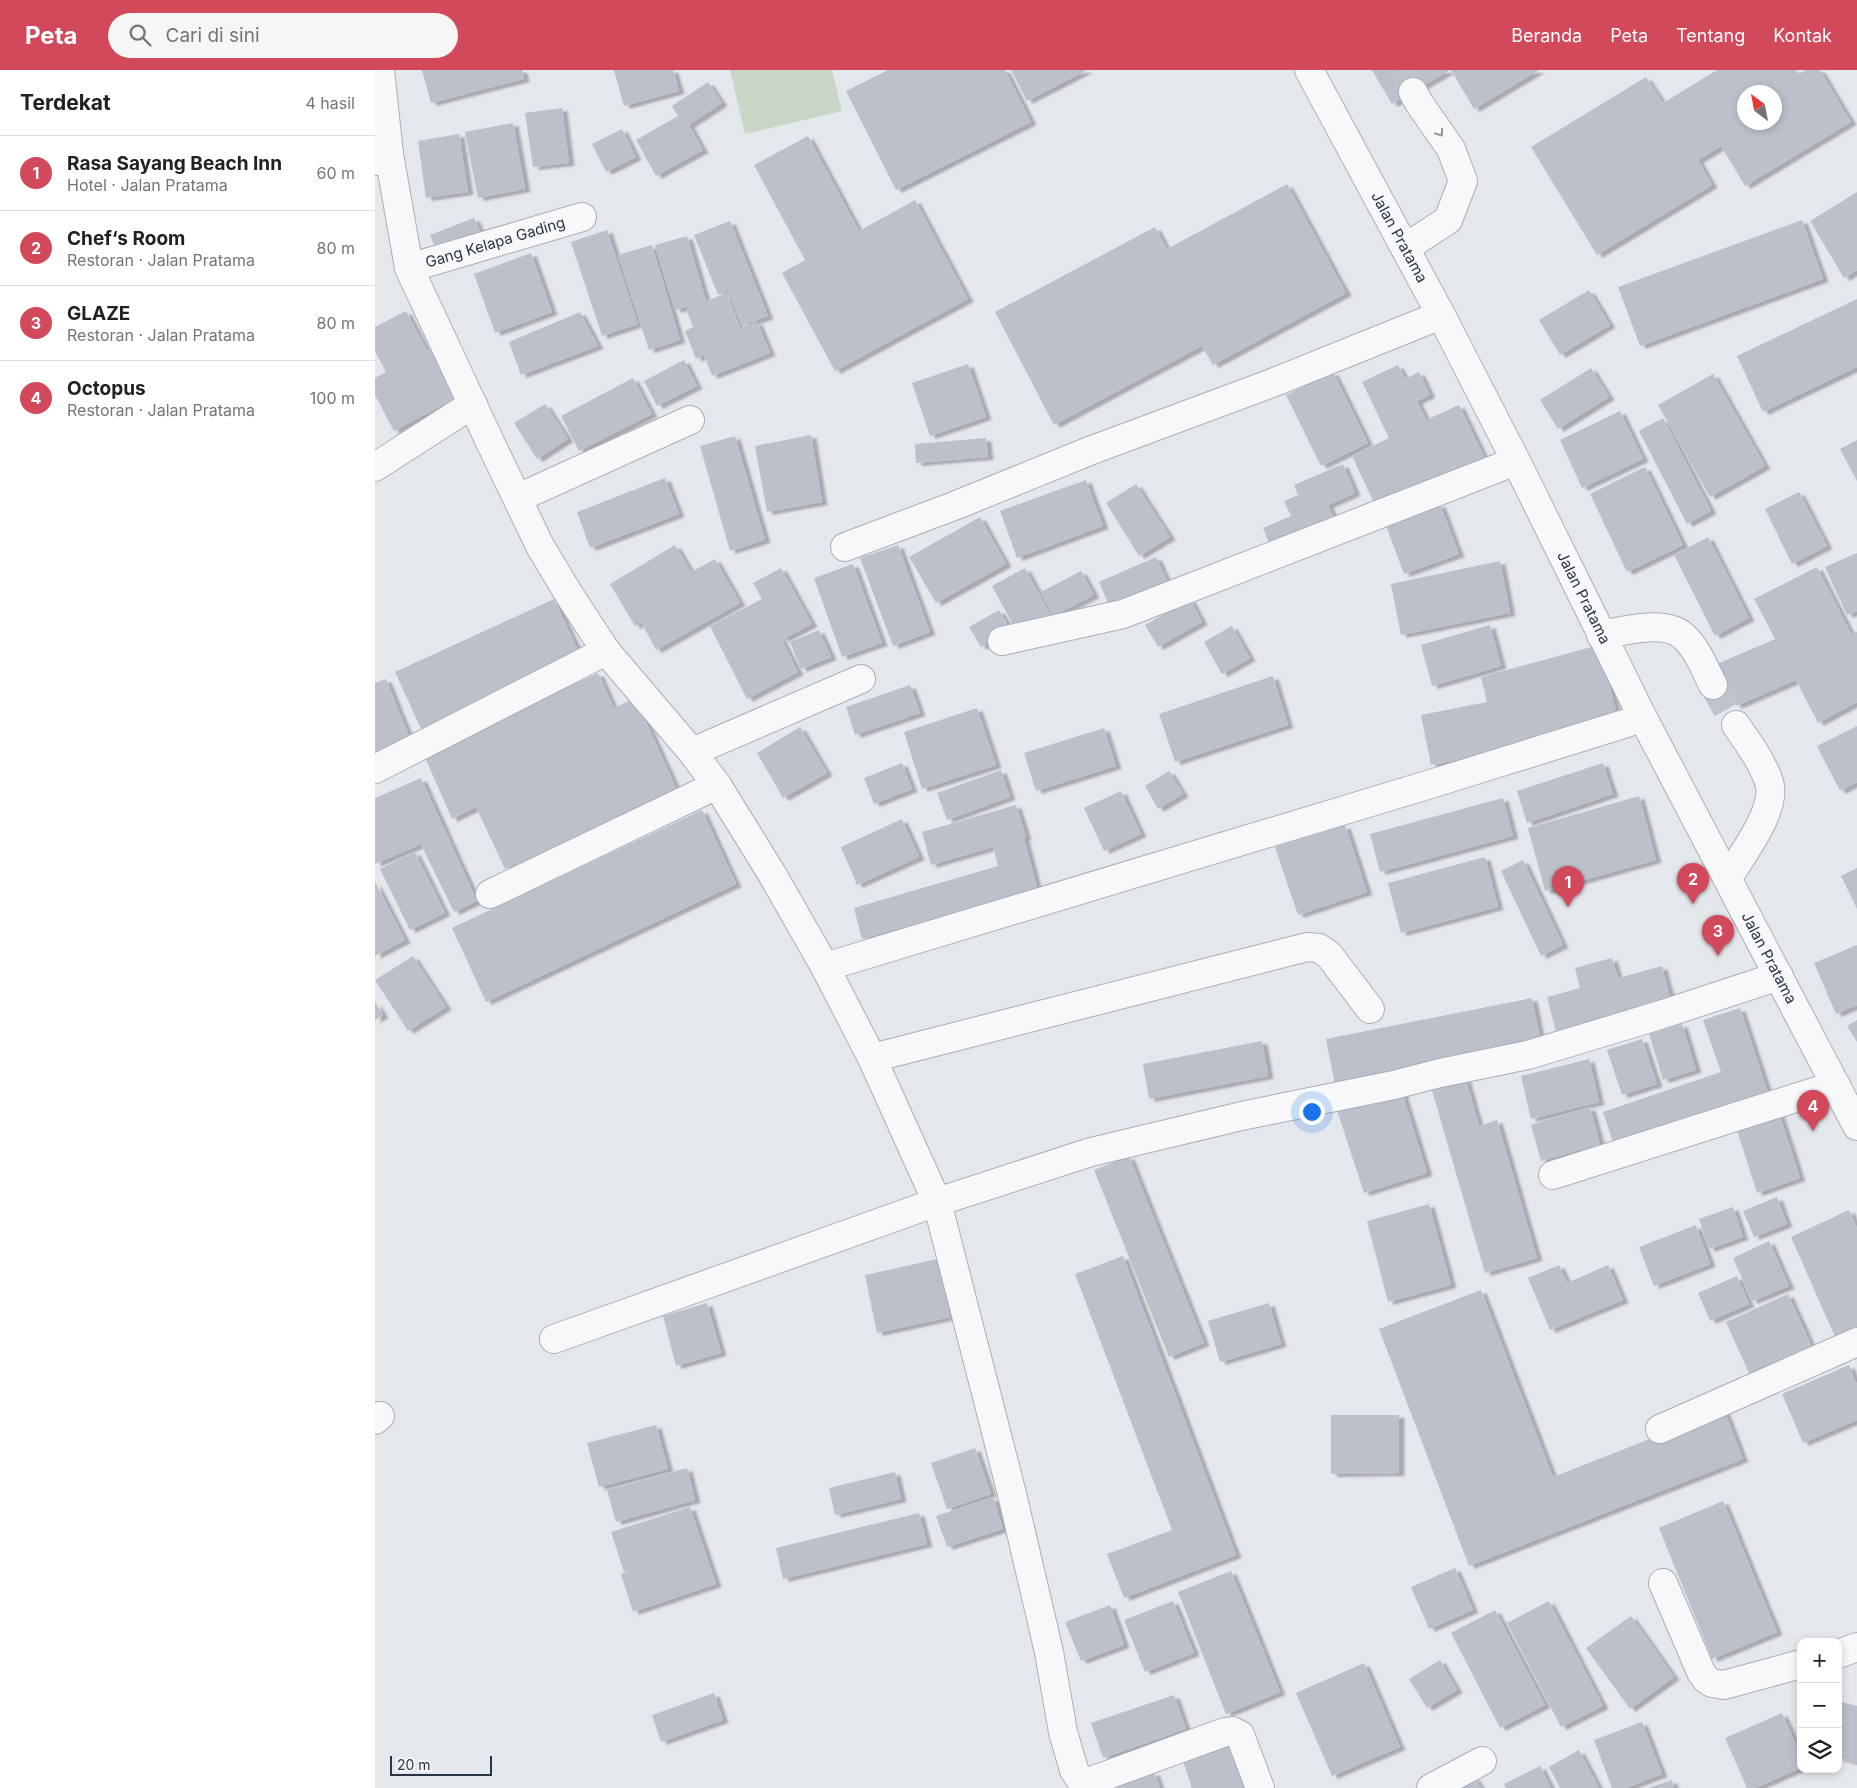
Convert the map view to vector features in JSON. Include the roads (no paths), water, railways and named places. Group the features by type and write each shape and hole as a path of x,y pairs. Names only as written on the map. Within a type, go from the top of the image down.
{"street":[{"path":"380,70 382,158 409,268 540,546 570,596 607,651 692,752 717,785 772,874 825,967 872,1058 937,1202 1014,1503 1049,1652 1063,1732 1074,1770 1083,1784 1232,1731 1240,1735 1259,1788"},
{"name":"Jalan Pratama","path":"1309,70 1441,315 1516,461 1643,718 1857,1126"},
{"path":"1405,248 1448,220 1463,180 1451,150 1413,92"},
{"name":"Gang Kelapa Gading","path":"409,268 582,217"},
{"path":"845,547 955,506 1092,450 1272,383 1441,315"},
{"path":"375,467 473,404"},
{"path":"518,498 690,420"},
{"path":"1002,641 1123,614 1516,461"},
{"path":"1601,635 1656,627 1672,630 1682,635 1697,655 1713,685"},
{"path":"375,769 607,651"},
{"path":"692,752 861,679"},
{"path":"825,967 1643,718"},
{"path":"1728,878 1763,820 1771,798 1770,783 1736,725"},
{"path":"490,894 717,785"},
{"path":"872,1058 1307,947 1319,948 1329,955 1370,1009"},
{"path":"554,1340 937,1202 1091,1152 1246,1115 1528,1055 1779,976"},
{"path":"1553,1175 1836,1085"},
{"path":"1660,1429 1857,1342"},
{"path":"1663,1583 1696,1662 1706,1679 1712,1683 1725,1685 1797,1665"},
{"path":"1842,1653 1857,1647"},
{"path":"1431,1788 1482,1761"}],"tunnel":[{"path":"1402,70 1413,92"},
{"path":"1713,685 1736,725"}],"place":[{"name":"Chef‘s Room","path":"1693,904"},
{"name":"Rasa Sayang Beach Inn","path":"1568,907"},
{"name":"GLAZE","path":"1718,956"},
{"name":"Octopus","path":"1813,1131"}]}
